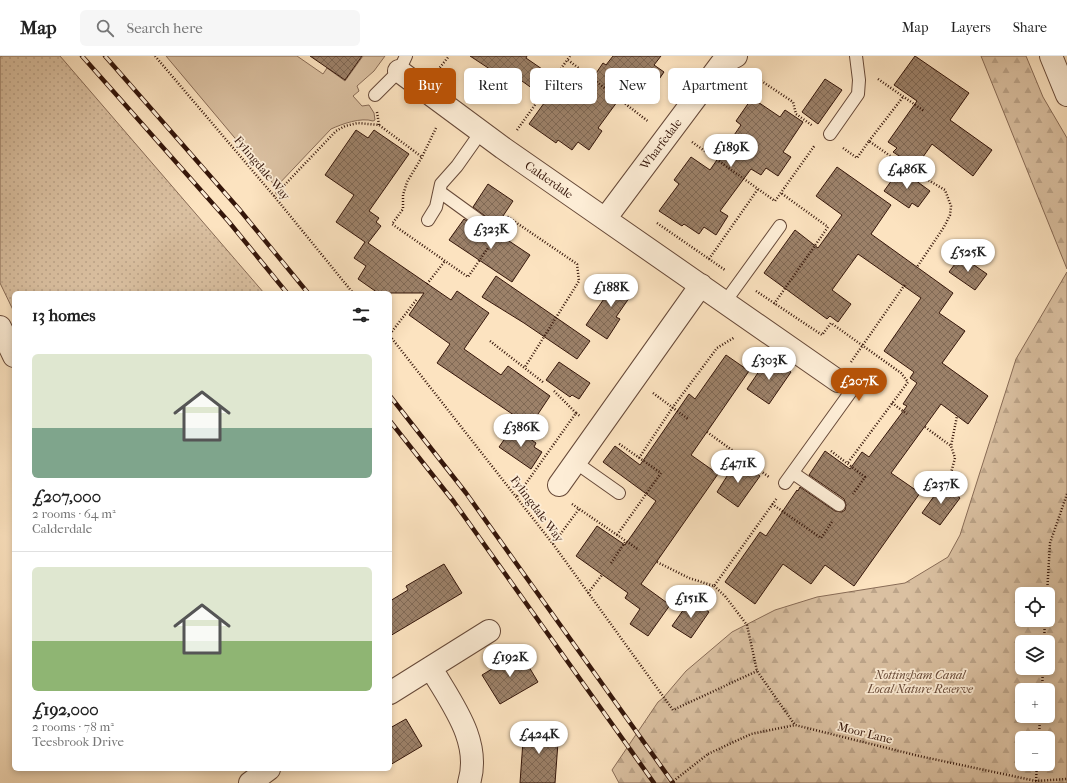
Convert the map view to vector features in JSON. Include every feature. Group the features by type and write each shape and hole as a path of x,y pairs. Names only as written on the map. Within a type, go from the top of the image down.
{"street":[{"name":"Wharfedale","path":"718,68 721,64 736,56"},
{"path":"1050,56 1067,95"},
{"name":"Calderdale","path":"402,64 481,132 503,148 838,381"},
{"name":"Wharfedale","path":"605,219 691,104"},
{"path":"563,493 575,462 701,285"},
{"path":"392,692 489,631"},
{"path":"431,668 460,718 468,737 473,769 469,783"},
{"path":"250,783 266,771"}],"lane":[{"path":"825,137 858,94 859,80 857,60"},
{"path":"375,95 402,64"},
{"path":"428,220 436,207 441,184 457,166 481,132"},
{"path":"440,192 491,228"},
{"path":"725,302 780,226"},
{"path":"784,486 852,390 838,381"},
{"path":"575,462 619,493"},
{"path":"793,473 839,505"}],"path":[{"name":"Fylingdale Way","path":"156,56 274,196 351,291"},
{"path":"440,68 449,56"},
{"path":"503,148 570,56"},
{"path":"568,60 670,132 775,201 825,137"},
{"path":"857,60 903,97 924,111"},
{"path":"762,81 793,102 796,114 818,130"},
{"path":"840,145 857,158 903,97"},
{"path":"274,196 336,131 345,126 358,124 379,125 422,157"},
{"path":"869,141 903,165"},
{"path":"913,171 945,190 951,206 950,215 944,227 917,267"},
{"path":"709,259 758,189"},
{"path":"639,458 673,407 717,348 756,324 828,228 781,193"},
{"path":"427,284 445,261"},
{"path":"838,381 906,283"},
{"path":"392,332 417,299"},
{"name":"Fylingdale Way","path":"392,338 553,544 673,710 757,671"},
{"path":"490,341 544,383"},
{"path":"634,379 688,418"},
{"path":"554,391 576,413"},
{"path":"892,403 907,414"},
{"path":"947,488 955,458 951,446 957,416"},
{"path":"925,427 951,446"},
{"path":"707,432 784,486 714,586"},
{"path":"816,440 865,477"},
{"path":"563,493 579,509 639,550"},
{"path":"1047,587 1050,543 1067,494"},
{"path":"553,544 579,509"},
{"path":"611,563 626,541"},
{"path":"657,562 689,578 714,586 725,596 747,625 757,671 795,725"},
{"path":"588,593 602,575"},
{"name":"Moor Lane","path":"671,783 708,754 751,734 795,725 919,756 1036,782 1067,779"},
{"path":"1036,782 1037,771"}],"green space":[{"path":"60,56 262,291 12,291 12,308 0,283 0,57"},
{"path":"166,56 297,56 323,74 327,68 345,81 363,56 385,56 374,71 357,86 359,91 353,96 362,106 369,105 374,113 375,120 357,120 331,129 276,187"},
{"path":"981,56 1026,56 1043,97 1067,138 1067,269"},
{"name":"Nottingham Canal Local Nature Reserve","path":"1067,272 1067,783 619,783 612,770 658,702 686,671 732,632 775,610 817,597 905,583 948,557 960,535 1016,359"}],"building":[{"path":"310,56 362,56 345,80"},
{"path":"470,56 527,56 526,58 541,68 530,68 530,87 522,81 522,68 488,68"},
{"path":"613,56 661,56 654,65 658,68 605,68 605,104 616,104 598,128 602,131 589,150 578,142 572,150 558,140 556,143 529,124 543,104 597,104 597,72 603,63 606,65"},
{"path":"915,56 969,93 950,120 992,150 973,176 932,144 916,167 893,152 897,148 888,142 917,101 894,85"},
{"path":"660,69 664,72 660,78"},
{"path":"825,79 842,90 818,124 802,112"},
{"path":"748,104 761,104 780,117 785,110 803,122 783,152 791,157 778,176 766,168 761,175 751,169 720,211 728,216 716,235 704,227 699,234 684,224 682,226 659,211 679,184 674,180 691,157 710,170 741,125 736,121"},
{"path":"356,130 368,138 374,130 409,154 369,211 379,218 376,222 381,226 368,243 451,300 457,291 489,313 464,349 501,375 508,366 550,396 530,426 437,363 450,344 409,315 424,293 392,293 392,291 375,291 358,279 366,266 354,258 365,242 336,222 354,195 325,175"},
{"path":"837,167 891,205 871,234 953,293 939,313 965,331 942,363 988,396 968,424 941,404 891,473 920,493 854,586 825,565 811,584 783,564 755,604 725,582 760,532 766,536 800,487 835,511 842,512 845,510 846,505 844,499 809,475 825,451 850,469 862,452 869,457 907,406 903,404 917,383 910,378 914,372 884,351 921,298 858,254 832,290 851,304 838,322 830,316 827,319 764,273 795,230 818,248 842,215 816,196"},
{"path":"900,169 930,191 918,207 912,203 909,208 884,191"},
{"path":"488,184 513,201 497,225 473,207"},
{"path":"464,219 487,235 494,236 497,233 530,255 512,282 449,240"},
{"path":"961,256 987,274 975,290 949,272"},
{"path":"496,276 590,341 577,359 482,297"},
{"path":"619,277 636,288 616,317 620,319 607,339 586,325"},
{"path":"726,355 749,371 691,455 718,474 641,584 670,605 648,636 630,624 640,609 625,598 628,593 576,556 597,526 625,545 656,501 603,462 615,446 640,465 689,394 695,399"},
{"path":"773,360 791,372 769,404 747,389 764,364 768,367"},
{"path":"559,362 590,383 579,399 572,395 570,397 546,380"},
{"path":"513,427 536,443 534,447 542,452 531,469 499,447"},
{"path":"743,463 760,476 738,507 717,492 734,465 740,469"},
{"path":"942,485 960,498 940,525 922,513"},
{"path":"444,564 462,593 392,635 392,600 408,590 406,586"},
{"path":"691,599 709,612 691,638 672,626"},
{"path":"520,652 538,682 500,704 482,675"},
{"path":"406,719 422,746 392,764 392,727"},
{"path":"524,727 559,729 555,783 520,783"}],"railway":[{"path":"82,56 229,222 285,291"},
{"path":"105,56 239,209 306,291"},
{"path":"392,399 466,493 673,783"},
{"path":"392,424 454,502 654,783"}]}
